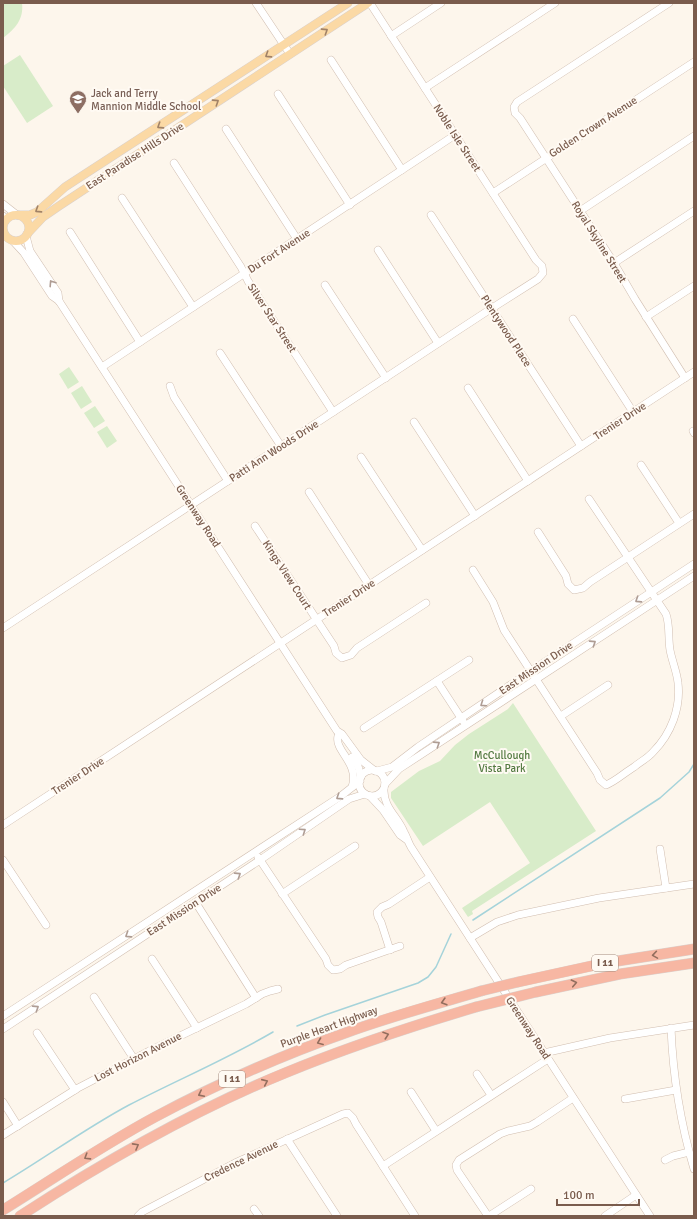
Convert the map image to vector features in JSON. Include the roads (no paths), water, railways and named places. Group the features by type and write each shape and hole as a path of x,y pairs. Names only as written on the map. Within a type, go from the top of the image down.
{"highway":[{"name":"Purple Heart Highway","path":"3,1210 107,1145 155,1118 218,1086 279,1058 348,1032 402,1014 481,991 605,962 694,949"},
{"name":"I 11","path":"21,1216 108,1161 162,1131 285,1073 355,1045 476,1006 620,974 694,963"}],"main road":[{"name":"East Paradise Hills Drive","path":"17,215 26,215 37,212 59,191 348,3"},
{"name":"East Paradise Hills Drive","path":"26,235 47,214 369,3"},
{"path":"17,215 25,219 28,230 26,235 21,239 9,240 4,231 4,222 10,216 17,215"}],"street":[{"path":"256,3 290,54"},
{"name":"Noble Isle Street","path":"369,3 536,260 542,266 544,273"},
{"path":"391,36 441,3"},
{"path":"425,88 555,3"},
{"name":"Royal Skyline Street","path":"669,3 517,102 514,107 515,113 520,118 614,263 685,378"},
{"path":"331,60 402,170"},
{"name":"Golden Crown Avenue","path":"493,193 694,62"},
{"path":"278,94 350,205"},
{"path":"226,129 297,239"},
{"name":"Du Fort Avenue","path":"102,367 455,135"},
{"path":"580,211 694,136"},
{"name":"Silver Star Street","path":"174,163 333,412"},
{"path":"122,198 193,307"},
{"path":"3,204 17,215"},
{"path":"614,263 694,211"},
{"name":"Plentywood Place","path":"431,215 581,446"},
{"path":"70,232 140,342"},
{"name":"Greenway Road","path":"26,235 30,251 58,293 59,301"},
{"name":"Greenway Road","path":"9,240 24,253 52,296 59,301 102,367 357,763 360,779"},
{"path":"378,250 438,343"},
{"name":"Patti Ann Woods Drive","path":"3,628 491,308 538,279 544,273"},
{"path":"325,284 386,378"},
{"path":"646,317 694,286"},
{"path":"573,319 633,412"},
{"path":"220,353 280,446"},
{"name":"Trenier Drive","path":"3,825 694,372"},
{"path":"170,386 174,397 228,481"},
{"path":"468,388 528,481"},
{"path":"414,422 475,516"},
{"path":"361,457 422,550"},
{"path":"641,465 679,524"},
{"path":"309,492 369,585"},
{"path":"473,570 493,602 504,630 561,716 600,780 606,785 613,782 653,752 666,736 676,712 678,683 669,645 668,620 664,610 627,558 589,499"},
{"path":"538,532 566,576 568,584 574,590 583,588 694,514"},
{"name":"Kings View Court","path":"255,526 334,646 336,653 342,658 351,655 357,648 426,602"},
{"name":"East Mission Drive","path":"385,786 399,769 531,671 694,564"},
{"name":"East Mission Drive","path":"376,771 390,768 418,747 464,722 536,679 694,576"},
{"path":"364,728 468,660"},
{"path":"437,680 464,722"},
{"path":"561,716 608,685"},
{"path":"338,734 337,739 339,745 351,763 353,769 354,777 352,787"},
{"name":"Greenway Road","path":"338,734 342,734 361,760 376,771"},
{"path":"376,771 382,776 385,786 379,794 367,795 361,789 360,779 367,772 376,771"},
{"name":"East Mission Drive","path":"3,1016 341,796 360,779"},
{"name":"Greenway Road","path":"385,786 386,803 405,832 407,840 650,1216"},
{"name":"Greenway Road","path":"367,795 382,810 400,835 407,840"},
{"name":"East Mission Drive","path":"3,1029 196,903 348,799 367,795"},
{"path":"282,894 355,846"},
{"path":"660,849 666,888"},
{"path":"255,852 326,959 328,965 333,970 340,969 346,965 400,946"},
{"path":"3,860 46,926"},
{"path":"390,950 377,912 382,907 430,877"},
{"path":"470,938 497,922 518,915 599,898 694,884"},
{"path":"196,903 256,998"},
{"path":"152,959 197,1028"},
{"name":"Lost Horizon Avenue","path":"3,1135 75,1090 270,991 278,989"},
{"path":"94,997 134,1059"},
{"path":"3,1020 16,1012 26,1001"},
{"path":"415,1216 383,1166 491,1095 546,1056 610,1038 694,1025"},
{"path":"671,1028 676,1090 694,1169"},
{"path":"37,1033 75,1090"},
{"path":"478,1074 491,1095"},
{"path":"625,1099 676,1090"},
{"path":"411,1092 436,1131"},
{"path":"531,1189 489,1216 457,1170 456,1164 459,1160 500,1134 530,1126 573,1098"},
{"path":"3,1102 18,1126"},
{"name":"Credence Avenue","path":"138,1216 142,1212 203,1179 343,1114 348,1113 354,1118 356,1124 383,1166"},
{"path":"287,1139 337,1216"},
{"path":"665,1160 672,1156 689,1152"},
{"path":"605,1216 636,1195"},
{"path":"254,1208 259,1216"}],"waterway":[{"path":"473,920 660,798 689,772 694,764"},
{"path":"297,1026 418,983 428,977 436,967 451,934"},
{"path":"3,1183 81,1133 129,1105 273,1032"}],"place":[{"name":"Jack and Terry Mannion Middle School","path":"78,114"}],"park label":[{"name":"McCullough Vista Park","path":"502,761"}]}
